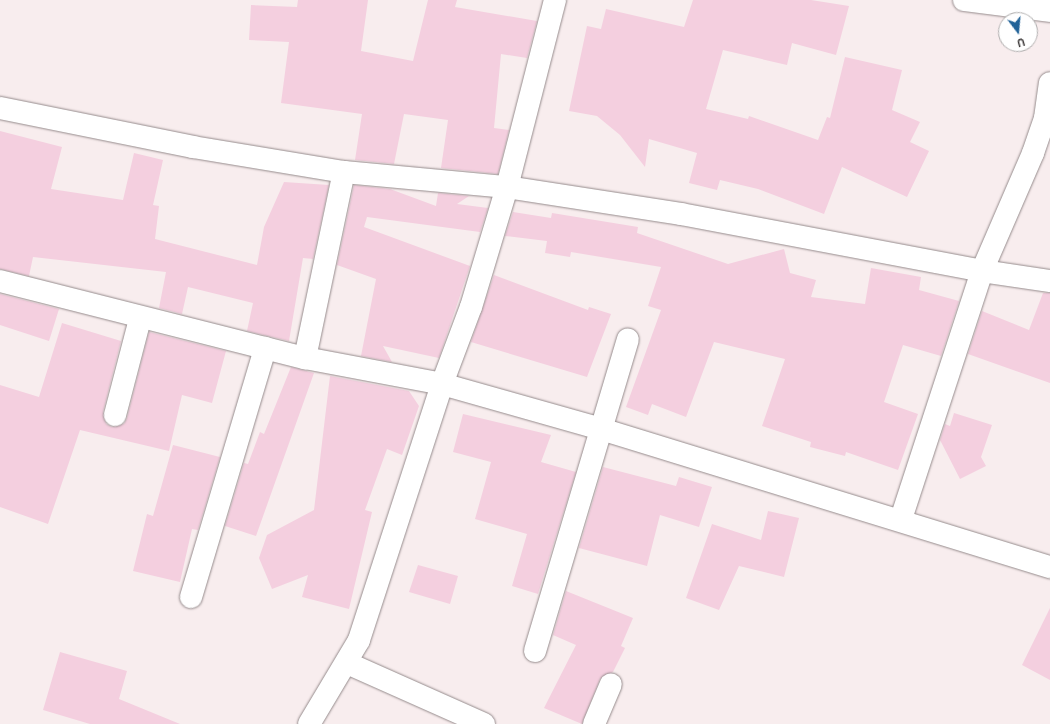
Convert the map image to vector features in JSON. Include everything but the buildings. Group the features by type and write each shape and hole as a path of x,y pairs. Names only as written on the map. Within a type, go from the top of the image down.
{"street":[{"path":"309,724 347,664 409,491 442,384 471,307 507,188 555,0"},
{"path":"964,0 1050,11"},
{"path":"901,519 982,271 1033,153 1045,118 1050,83"},
{"path":"0,108 193,147 344,172 507,188 681,214 982,271 1050,281"},
{"path":"305,358 344,172"},
{"path":"0,281 140,319 305,358 442,384 601,429 901,519 1050,567"},
{"path":"115,415 140,319"},
{"path":"535,651 628,340"},
{"path":"191,597 265,348"},
{"path":"347,664 484,724"},
{"path":"594,724 610,684"}]}
